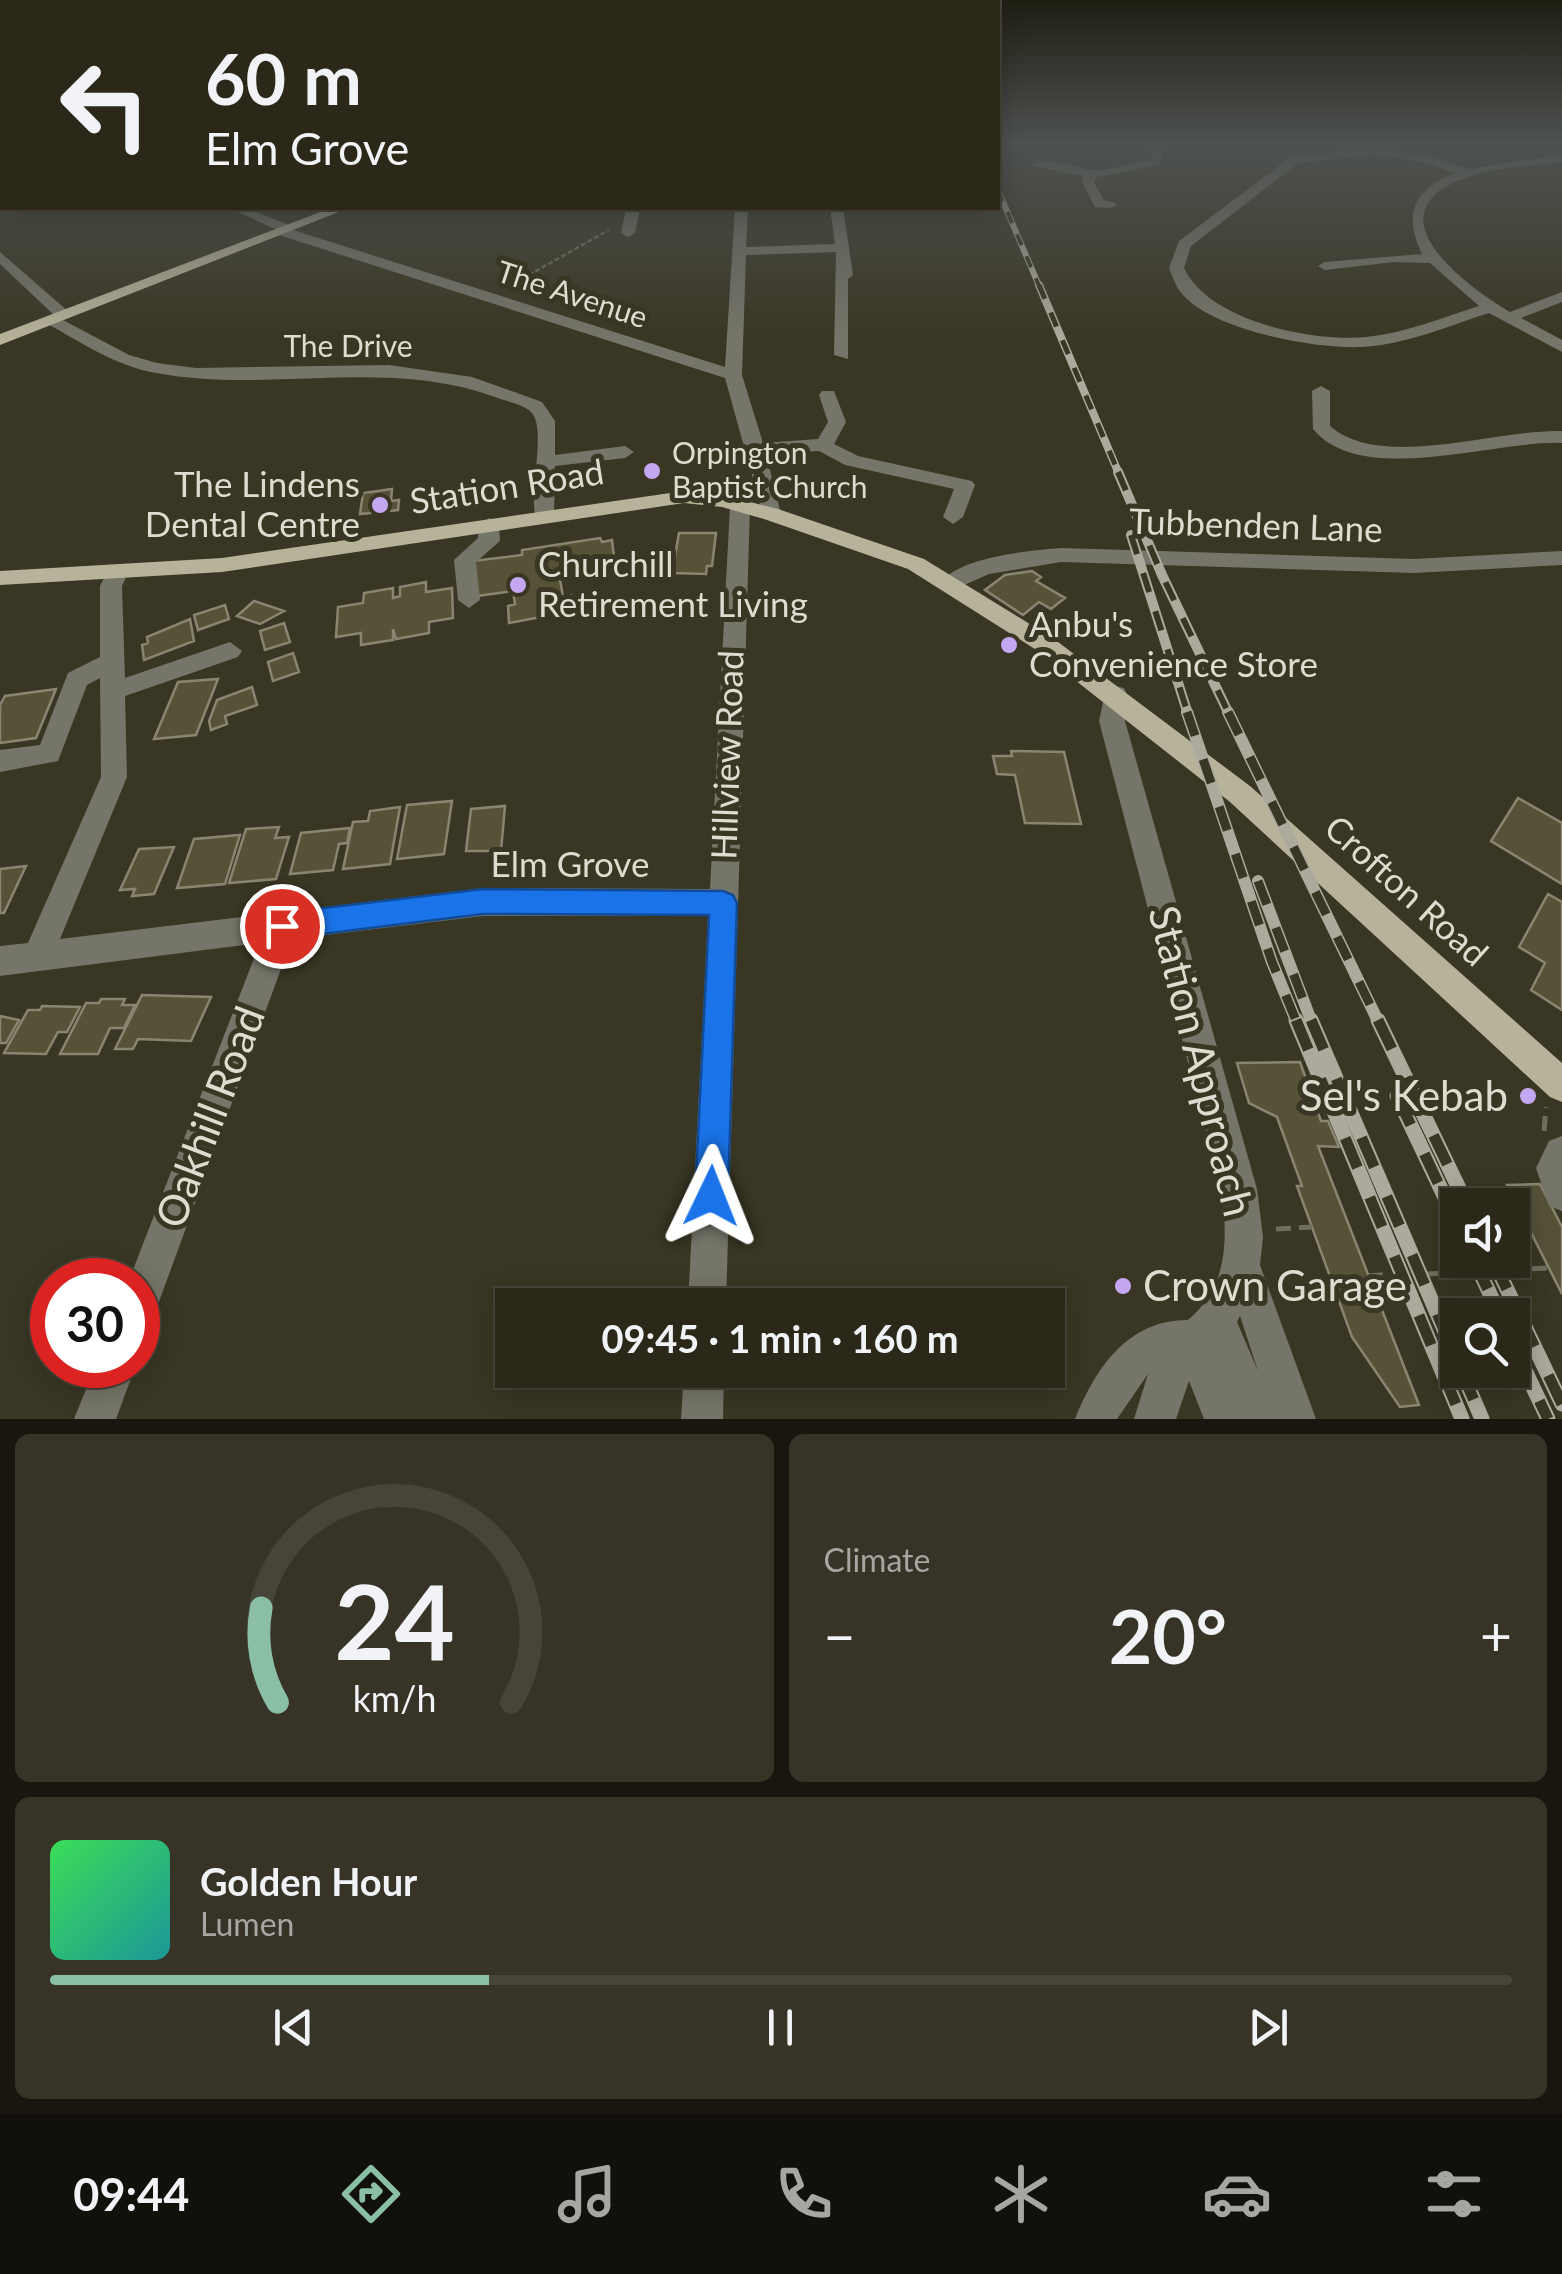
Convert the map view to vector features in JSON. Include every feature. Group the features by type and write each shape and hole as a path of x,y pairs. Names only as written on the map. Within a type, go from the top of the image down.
{"main road":[{"path":"0,340 337,210"},
{"name":"Station Road","path":"0,578 222,565 684,498 740,506 900,558 951,582 1196,757"},
{"name":"Crofton Road","path":"1196,757 1355,894 1562,1085"}],"street":[{"path":"1229,208 1184,244 1173,260 1174,276 1192,295 1222,314 1264,330 1312,340 1361,342 1399,336 1491,307"},
{"path":"1420,208 1419,235 1434,259 1459,285 1562,346"},
{"name":"The Avenue","path":"240,210 284,230 733,375"},
{"path":"628,231 633,210"},
{"path":"741,210 733,375 771,514"},
{"path":"837,210 846,275 840,276 842,355"},
{"path":"741,251 841,248"},
{"path":"0,256 57,318"},
{"path":"1326,266 1394,258 1434,259"},
{"path":"1510,317 1562,296"},
{"name":"The Drive","path":"57,318 123,359 156,368 268,374 389,370 466,381 536,406 543,413 544,516"},
{"path":"1321,391 1320,422 1324,432 1337,442 1366,452 1416,451 1540,435 1562,437"},
{"path":"824,446 838,422 828,395"},
{"path":"755,450 824,446 852,461 965,484 953,518"},
{"path":"543,462 624,452"},
{"name":"Hillview Road","path":"708,1288 740,506"},
{"path":"468,600 465,560 489,541 488,525"},
{"path":"1220,546 1412,556 1562,541"},
{"name":"Tubbenden Lane","path":"951,582 987,568 1077,556 1182,554 1273,562 1412,556 1512,564 1562,558"},
{"path":"38,955 114,777 111,586 117,573"},
{"path":"113,691 230,651"},
{"path":"0,761 49,754 77,679 112,662"},
{"name":"Station Approach","path":"1115,696 1112,720 1239,1188 1246,1230 1243,1270 1168,1378 1155,1419"},
{"name":"Elm Grove","path":"0,961 483,902 723,903"},
{"name":"Oakhill Road","path":"157,1258 282,926"},
{"path":"1562,1154 1554,1168 1562,1192"},
{"path":"1243,1270 1295,1419"},
{"path":"1096,1419 1101,1404 1132,1363 1168,1339 1204,1330"},
{"path":"1204,1330 1225,1419"},
{"path":"1204,1330 1258,1419"},
{"path":"95,1419 107,1388"},
{"path":"702,1419 703,1388"}],"path":[{"path":"490,298 613,228 628,231"},
{"path":"1246,1230 1312,1227"},
{"path":"1530,1269 1549,1268"},
{"path":"1427,1274 1440,1273"},
{"path":"1368,1276 1391,1274"}],"building":[{"name":"The Lindens Dental Centre","path":"392,489 391,501 399,500 398,510 360,514 363,493"},
{"path":"679,533 716,533 712,566 707,566 706,574 672,573"},
{"name":"Churchill Retirement Living","path":"600,538 602,542 612,540 614,557 595,560 597,573 560,579 563,597 571,595 573,611 509,623 508,606 515,604 513,591 477,596 472,561"},
{"path":"1032,571 1041,577 1036,581 1065,598 1051,609 1039,602 1023,615 985,590 1005,575"},
{"path":"426,582 426,592 452,588 453,618 429,622 429,633 396,639 393,629 393,640 361,645 361,633 336,637 338,607 363,603 364,593 393,588 393,598 400,596 400,587"},
{"path":"254,601 284,611 260,624 237,616"},
{"path":"225,605 229,619 198,630 194,615"},
{"path":"190,619 194,641 144,660 142,645 148,643 147,637"},
{"path":"284,623 290,642 265,650 260,631"},
{"path":"293,653 299,672 273,681 268,662"},
{"path":"218,679 196,735 154,739 178,682"},
{"path":"252,687 257,705 225,716 227,724 211,730 209,721 217,700"},
{"path":"56,689 36,738 0,743 0,705 5,696"},
{"path":"1011,751 1064,752 1081,824 1025,823 1015,775 997,774 993,756 1012,756"},
{"path":"1518,798 1562,823 1562,884 1491,841"},
{"path":"452,801 444,854 397,859 407,805"},
{"path":"505,806 501,851 466,851 471,809"},
{"path":"400,807 390,864 343,869 353,822 368,821 370,811"},
{"path":"279,827 275,838 289,837 276,879 229,883 246,829"},
{"path":"350,828 347,843 339,844 333,870 290,874 301,833"},
{"path":"240,835 225,884 177,888 194,839"},
{"path":"174,847 154,894 132,896 135,889 120,890 139,849"},
{"path":"26,866 4,913 0,913 0,869"},
{"path":"1548,894 1562,902 1562,1010 1531,990 1545,963 1519,947"},
{"path":"142,995 211,997 191,1041 138,1039 133,1049 115,1049"},
{"path":"101,999 125,999 122,1005 135,1005 124,1028 110,1028 98,1054 60,1054 86,1003 99,1003"},
{"path":"42,1006 80,1007 67,1032 58,1032 46,1054 4,1053 28,1010 40,1010"},
{"path":"0,1016 19,1020 6,1043 0,1043"},
{"path":"1300,1062 1321,1121 1328,1121 1339,1147 1318,1146 1419,1405 1400,1407 1352,1337 1297,1186 1302,1186 1277,1117 1249,1103 1237,1063"},
{"path":"1540,1184 1562,1227 1562,1294 1530,1231 1530,1188 1507,1185"}],"railway":[{"path":"1006,208 1040,288"},
{"path":"1039,285 1119,474"},
{"path":"1118,472 1229,714"},
{"path":"1131,535 1188,714"},
{"path":"1187,712 1272,962 1297,1023"},
{"path":"1228,712 1379,1023"},
{"path":"1258,881 1312,1023"},
{"path":"1296,1020 1462,1419"},
{"path":"1311,1020 1440,1320"},
{"path":"1378,1020 1459,1188"},
{"path":"1397,1096 1441,1188"},
{"path":"1483,1278 1492,1298"},
{"path":"1502,1278 1562,1404"},
{"path":"1530,1381 1548,1419"},
{"path":"1469,1388 1482,1419"}],"place":[{"name":"Orpington Baptist Church","path":"652,471"},
{"name":"The Lindens Dental Centre","path":"380,505"},
{"name":"Churchill Retirement Living","path":"518,585"},
{"name":"Anbu's Convenience Store","path":"1009,645"},
{"name":"Sel's Kebab","path":"1528,1096"},
{"name":"Crown Garage","path":"1123,1286"}],"route":[{"path":"282,926 483,902 723,903 711,1196"}]}
